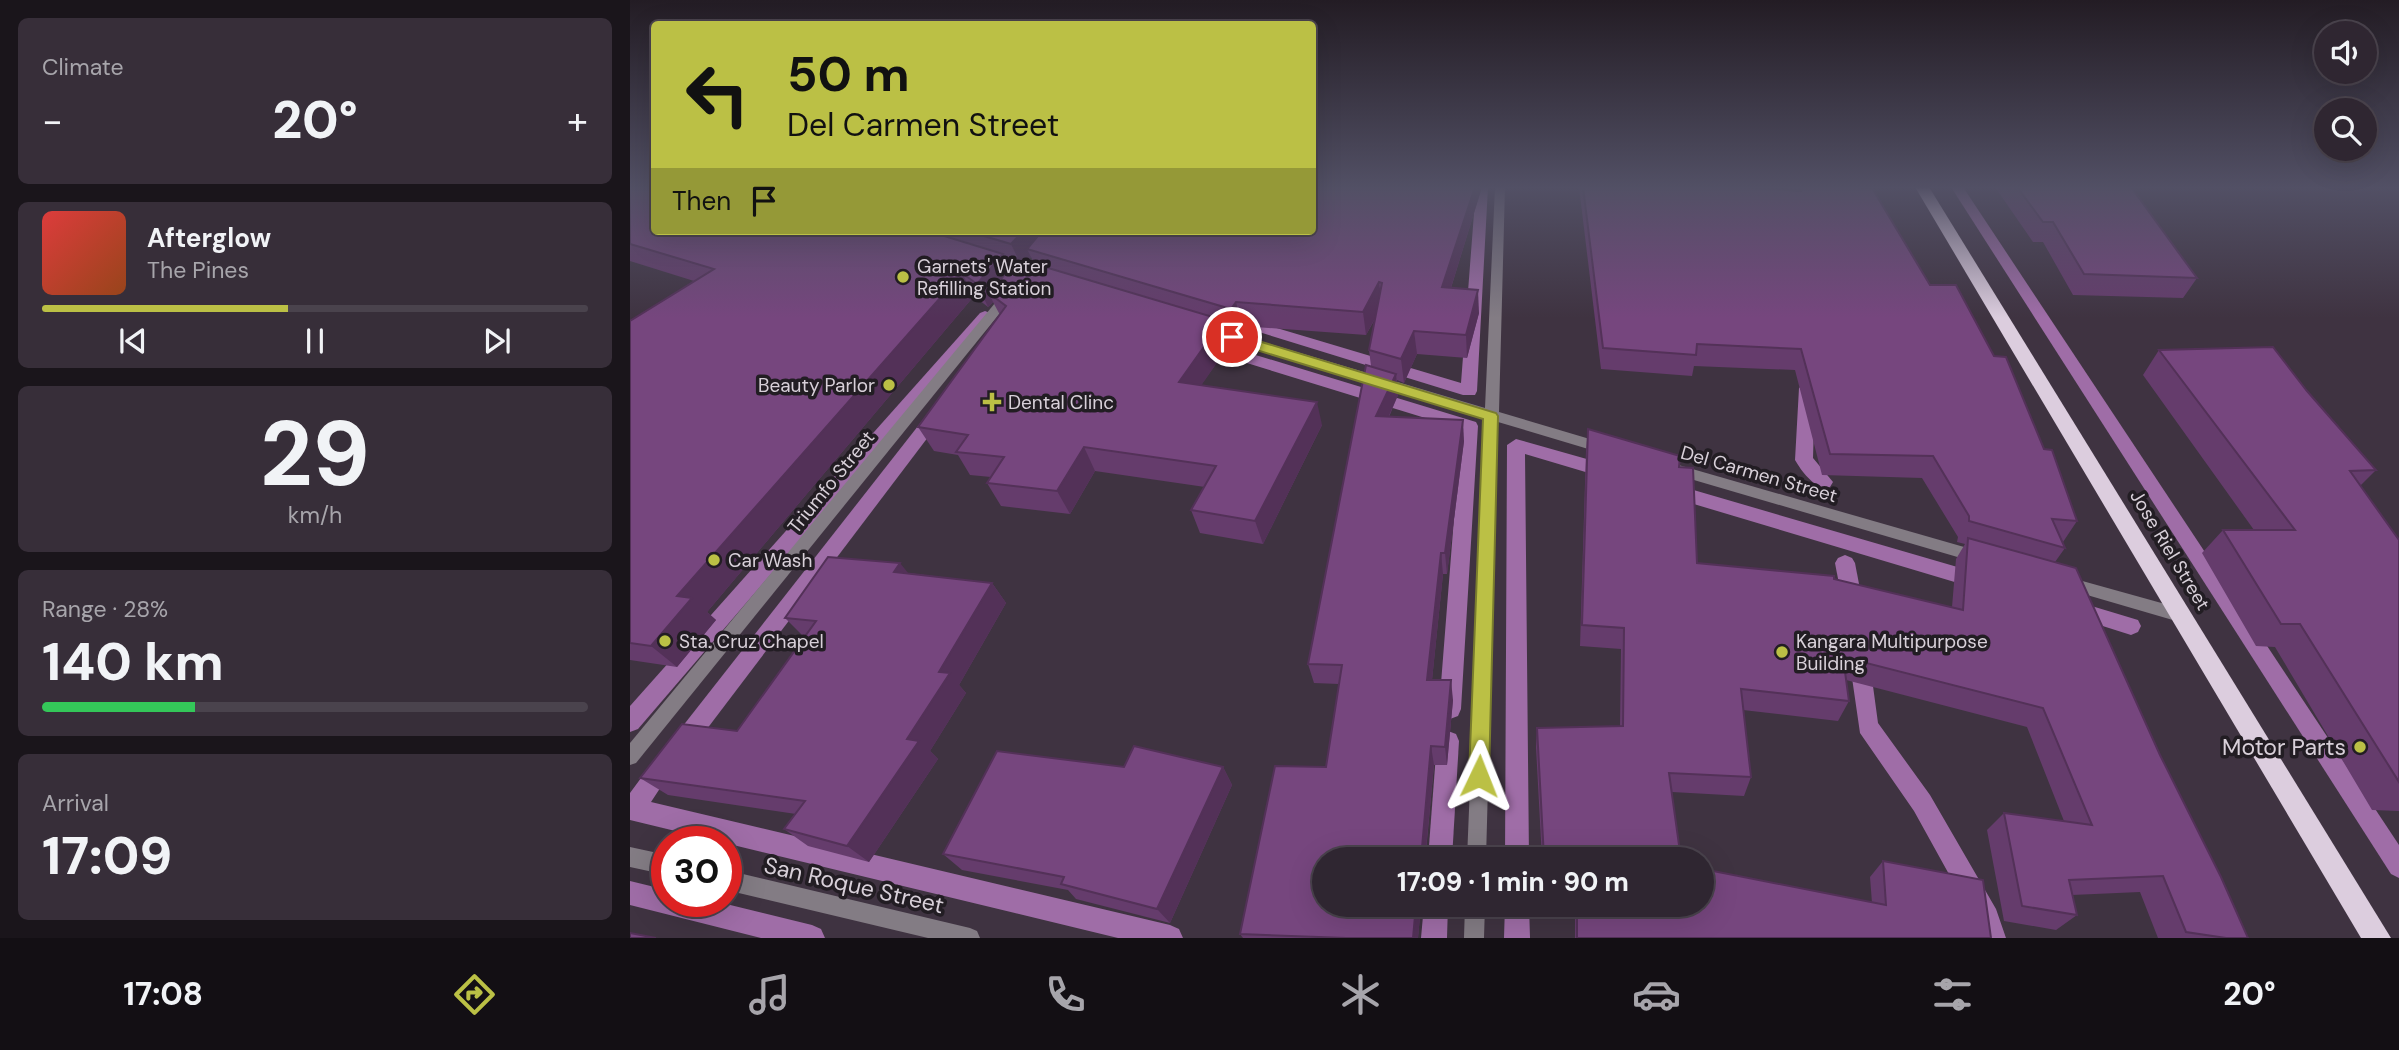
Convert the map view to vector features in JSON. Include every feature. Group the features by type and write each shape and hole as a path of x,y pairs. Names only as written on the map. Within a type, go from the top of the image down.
{"highway":[{"name":"Jose Riel Street","path":"1949,231 2377,938"}],"street":[{"path":"1476,847 1498,231"},
{"name":"Triumfo Street","path":"630,757 1017,285"},
{"path":"1198,327 1624,455"},
{"name":"Del Carmen Street","path":"1664,466 1997,562"},
{"path":"2050,578 2183,616"},
{"path":"630,857 651,862"},
{"name":"San Roque Street","path":"742,884 970,938"},
{"path":"1474,938 1475,917"}],"building":[{"path":"630,231 651,231 651,235 941,235 1003,254 977,284 962,273 677,596 692,598 651,646 630,643 630,321 714,269 630,244"},
{"path":"1316,231 1461,231 1442,287 1478,290 1466,335 1414,331 1401,359 1369,350 1382,283 1379,282 1363,312 1236,302 1231,309 1027,249 1039,235 1316,235"},
{"path":"1588,231 1898,231 1930,285 1956,285 1994,356 2006,357 2044,449 2052,450 2077,521 2052,519 2065,548 1969,521 1969,516 1933,456 1830,454 1801,349 1697,344 1696,355 1603,348"},
{"path":"2058,231 2163,231 2197,278 2084,274"},
{"path":"981,235 1019,235 1011,244"},
{"path":"1018,259 1223,320 1179,382 1317,402 1255,521 1191,510 1216,466 1084,447 1057,491 987,483 1004,457 956,452 968,435 918,427 1006,306 989,293"},
{"path":"2273,347 2307,391 2376,470 2350,471 2399,540 2399,782 2300,624 2281,624 2223,530 2295,530 2159,350"},
{"path":"1366,365 1396,374 1376,416 1463,420 1445,553 1441,553 1427,680 1451,680 1445,747 1431,746 1422,847 1312,847 1312,917 1415,917 1413,938 1240,934 1275,766 1326,767 1342,665 1308,664"},
{"path":"1588,429 1680,456 1679,467 1693,468 1697,563 1834,576 1834,579 1963,610 1968,538 2076,568 2160,755 2221,877 2248,938 2226,938 2186,932 2163,876 2069,880 2077,915 2022,906 2004,813 2092,825 2043,708 1843,657 1849,701 1741,689 1751,777 1669,773 1679,847 1543,847 1537,728 1623,726 1624,628 1582,625"},
{"path":"828,557 900,563 894,572 992,583 939,672 950,673 907,739 919,741 847,846 784,829 805,801 640,778 682,724 737,731 816,621 785,618"},
{"path":"1134,746 1223,767 1157,909 1061,884 1064,877 943,854 997,751 1124,767"},
{"path":"1883,861 1983,880 1991,938 1577,938 1577,917 1714,917 1714,871 1886,905"},
{"path":"630,933 656,938 630,938"}],"waterway":[{"path":"1238,321 1469,391 1479,231"},
{"path":"1985,231 2399,866"},
{"path":"630,722 985,316"},
{"path":"1203,344 1470,426 1450,709"},
{"path":"1807,388 1804,460 1824,482"},
{"path":"683,743 935,416"},
{"path":"1517,847 1516,445 1609,472"},
{"path":"1673,491 1978,581"},
{"path":"1845,563 1853,605"},
{"path":"2075,609 2131,626"},
{"path":"1860,664 1868,726 1922,803 1987,918 1993,938"},
{"path":"1441,847 1448,741"},
{"path":"663,767 632,809 1170,938"},
{"path":"630,893 812,938"},
{"path":"1434,938 1435,917"},
{"path":"1517,917 1517,938"}],"place":[{"name":"Garnets' Water Refilling Station","path":"903,277"},
{"name":"Beauty Parlor","path":"889,385"},
{"name":"Dental Clinc","path":"992,402"},
{"name":"Car Wash","path":"714,560"},
{"name":"Sta. Cruz Chapel","path":"665,641"},
{"name":"Kangara Multipurpose Building","path":"1782,652"},
{"name":"Motor Parts","path":"2360,747"}],"route":[{"path":"1232,337 1491,416 1479,776"}]}
